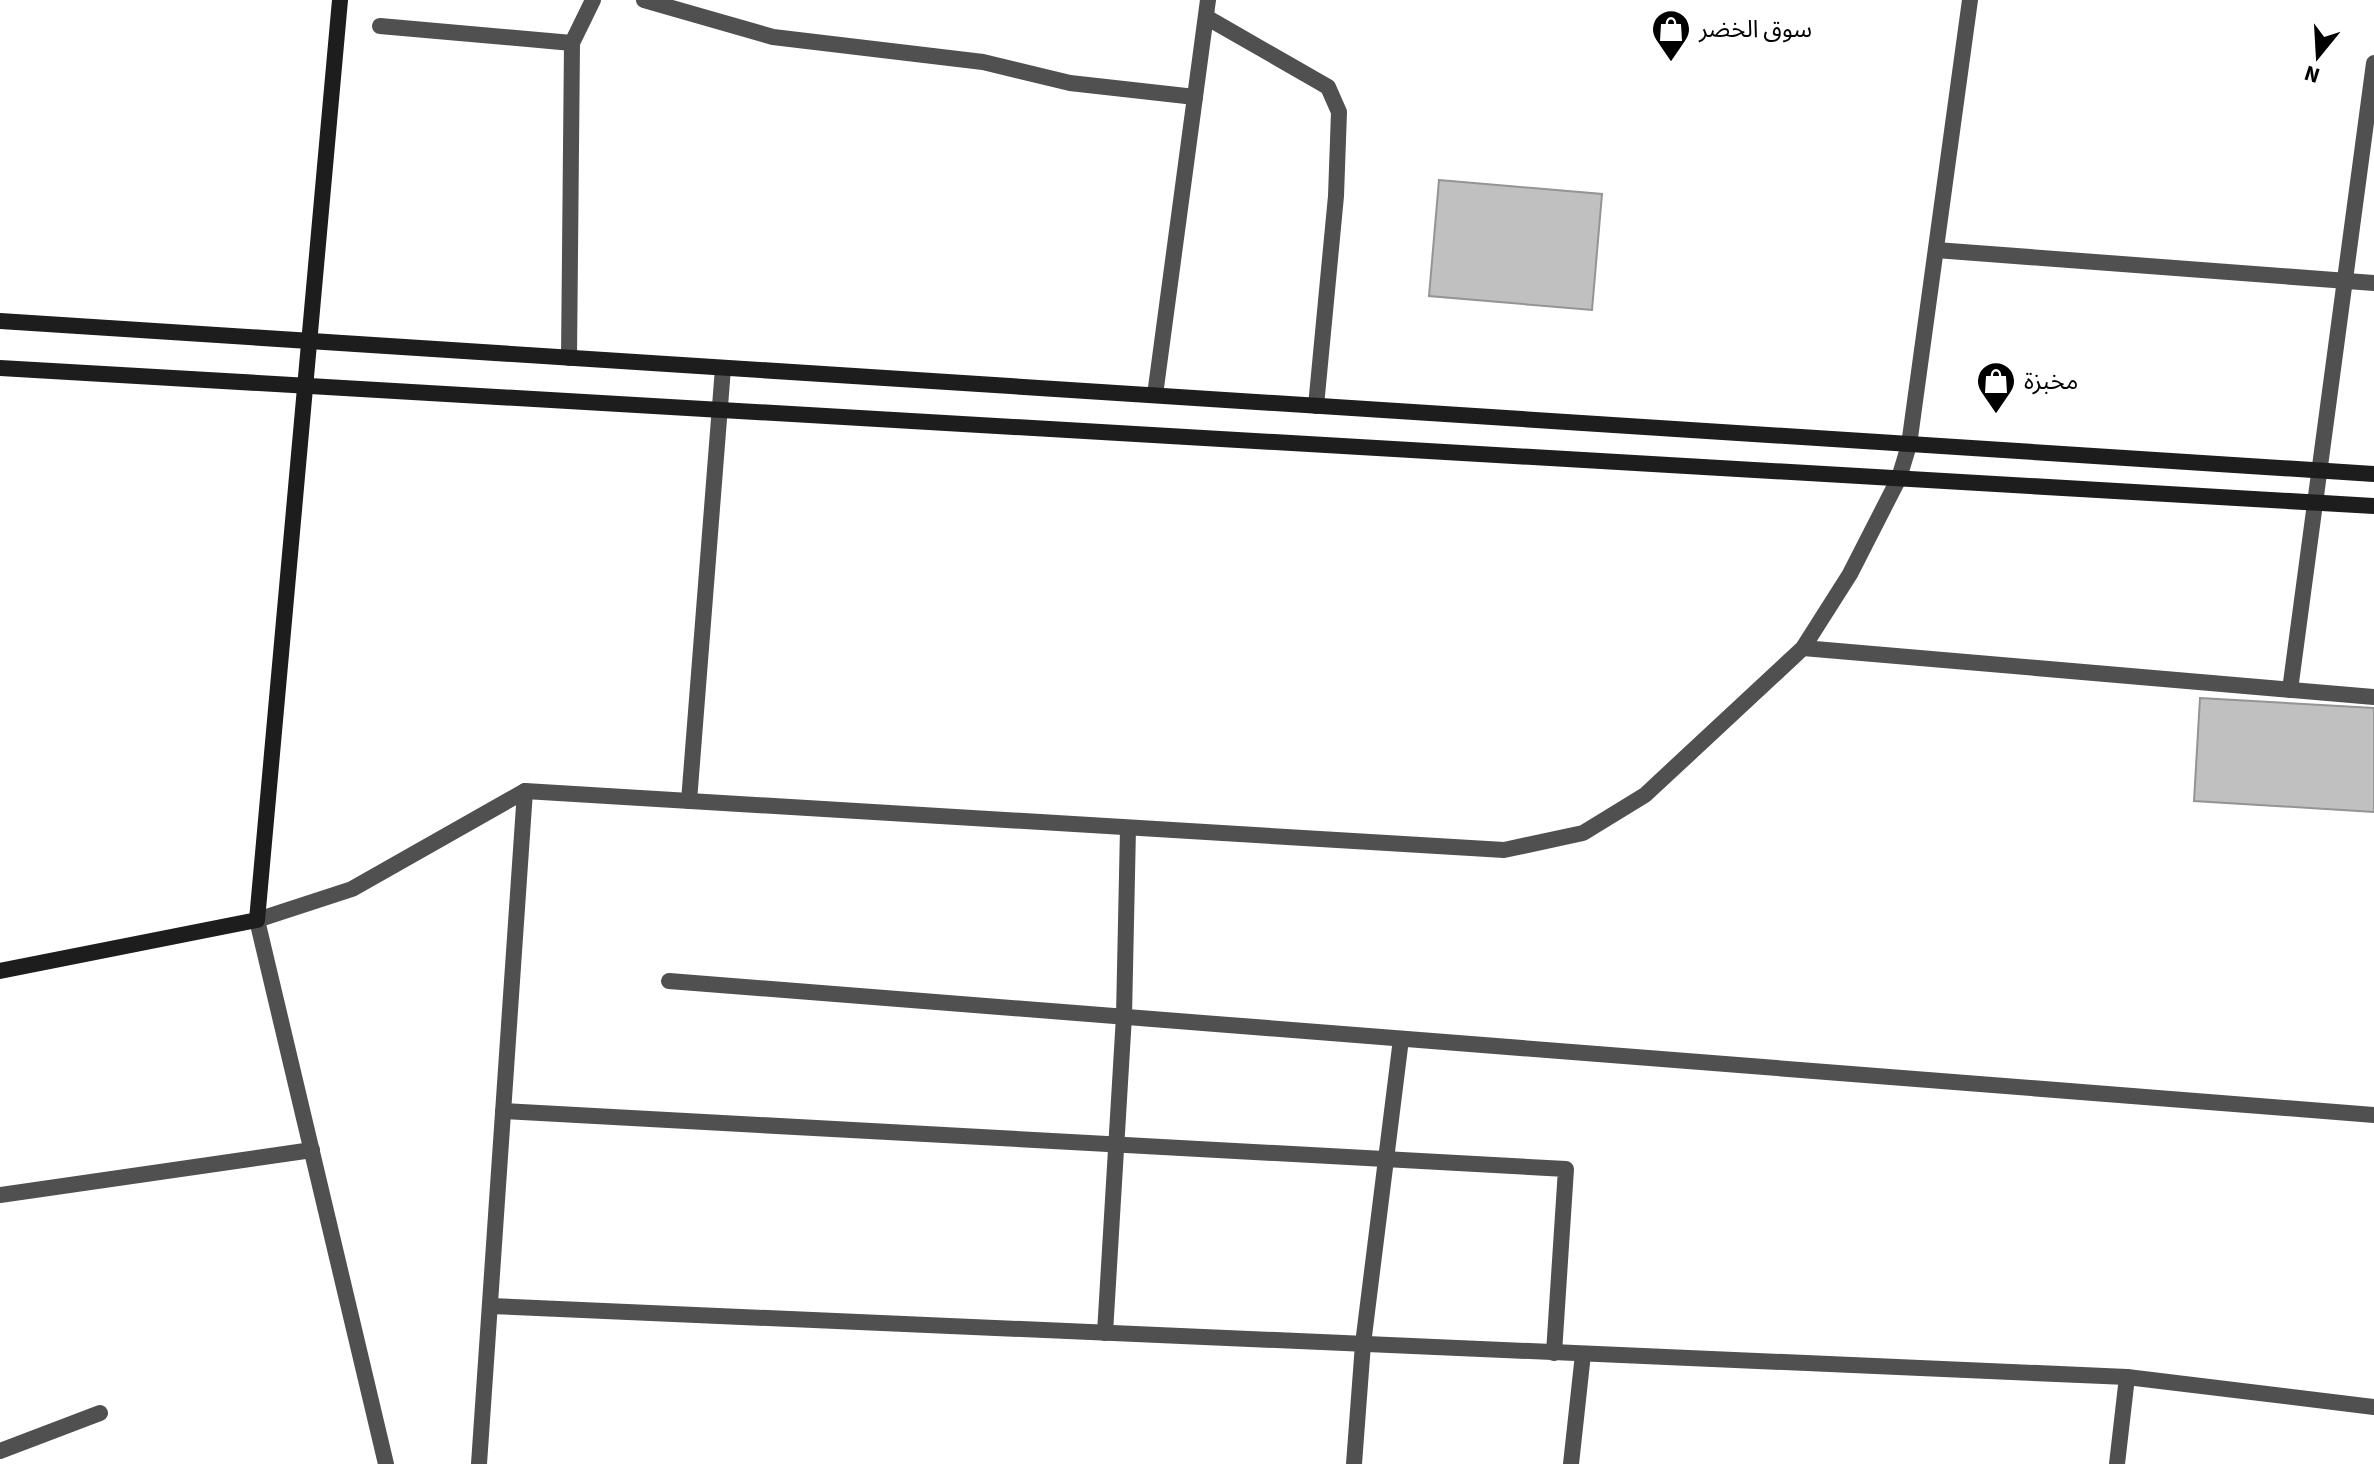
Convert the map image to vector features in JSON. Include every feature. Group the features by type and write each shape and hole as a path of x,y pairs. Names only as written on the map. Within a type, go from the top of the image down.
{"main road":[{"path":"0,971 257,920 340,0"},
{"path":"0,321 2374,474"},
{"path":"0,368 2374,506"}],"street":[{"path":"569,358 572,43 593,0"},
{"path":"644,0 773,37 983,62 1070,83 1195,97"},
{"path":"1155,395 1208,0"},
{"path":"386,1464 257,920 352,889 525,791 1504,850 1583,833 1645,795 1803,648 1850,574 1899,478 1909,445 1970,0"},
{"path":"1206,17 1328,87 1339,112 1336,196 1316,406"},
{"path":"380,26 572,43"},
{"path":"2290,690 2374,63"},
{"path":"1936,250 2374,283"},
{"path":"689,801 723,368"},
{"path":"1803,648 2374,697"},
{"path":"479,1464 525,791"},
{"path":"1105,1333 1124,1016 1128,828"},
{"path":"669,981 2374,1115"},
{"path":"1354,1464 1363,1344 1401,1039"},
{"path":"503,1111 1566,1169 1554,1353"},
{"path":"0,1195 312,1150"},
{"path":"490,1306 2127,1377 2374,1407"},
{"path":"1571,1464 1583,1354"},
{"path":"2117,1464 2127,1377"},
{"path":"0,1451 100,1413"}],"building":[{"path":"1439,180 1602,194 1592,310 1429,296"},
{"path":"2200,698 2374,708 2374,812 2194,801"}],"place":[{"name":"سوق الخضر","path":"1671,63"},
{"name":"مخبزة","path":"1996,415"}]}
